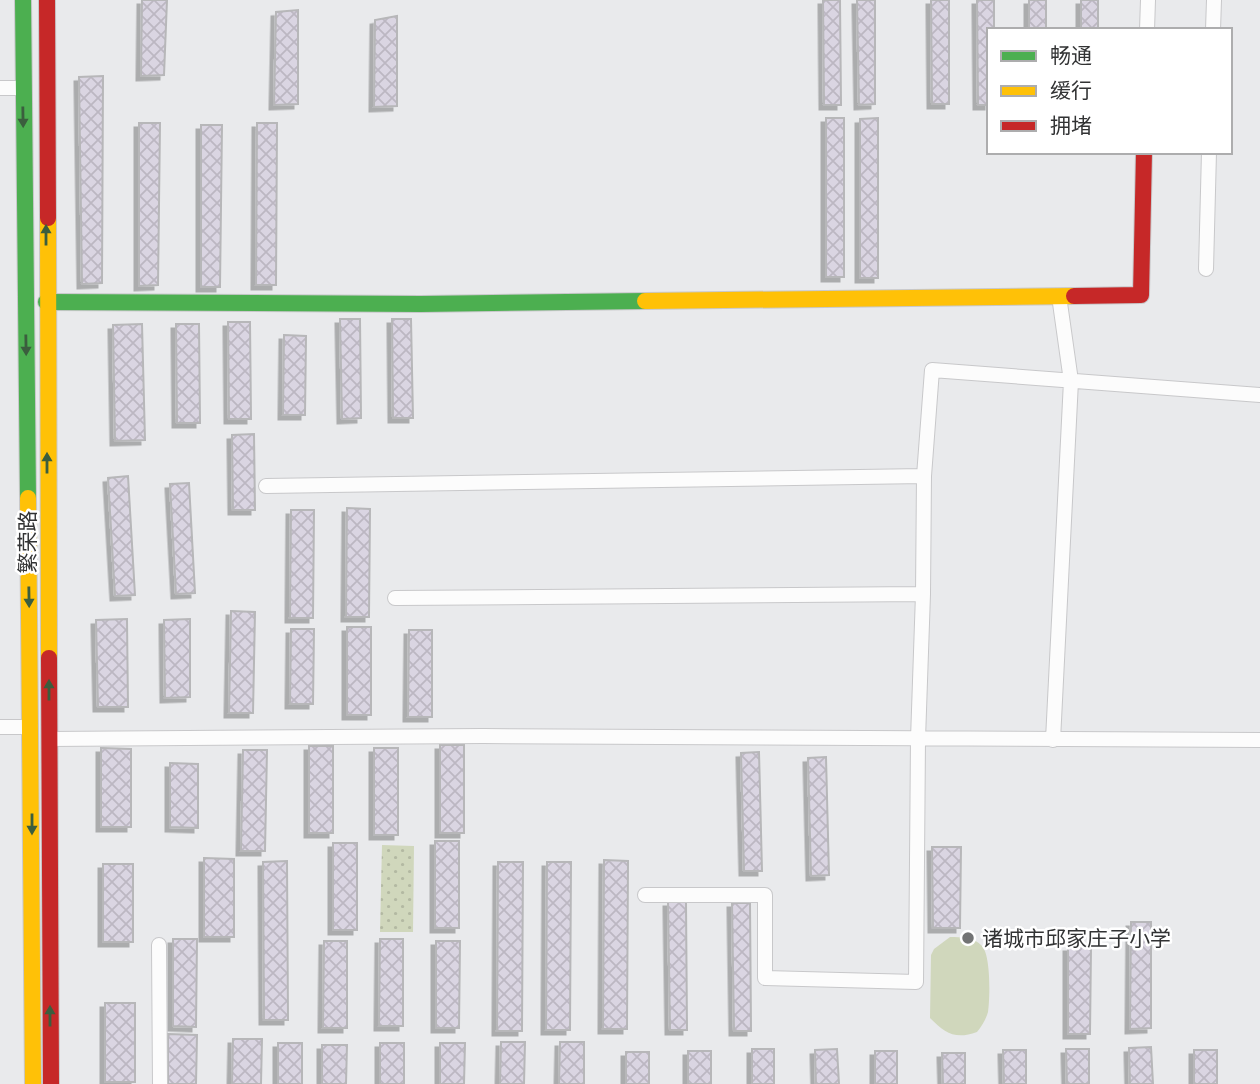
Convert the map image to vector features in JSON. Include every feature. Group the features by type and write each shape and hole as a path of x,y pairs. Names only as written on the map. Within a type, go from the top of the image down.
{"main road":[{"name":"繁荣路","path":"23,0 33,1084"},
{"name":"繁荣路","path":"47,0 46,302 51,1084"},
{"path":"46,302 421,304 1141,295 1144,154"}],"street":[{"path":"1147,28 1148,0"},
{"path":"1213,28 1214,0"},
{"path":"0,88 23,88"},
{"path":"1206,269 1209,154"},
{"path":"1052,740 1071,381 1059,296"},
{"path":"645,895 765,895 765,978 916,982 924,476 932,370 1260,395"},
{"path":"266,486 924,476"},
{"path":"395,598 923,594"},
{"path":"0,727 31,727"},
{"path":"49,739 483,736 1260,740"},
{"path":"159,945 160,1084"}],"green space":[{"path":"382,845 414,846 413,932 380,932"},
{"path":"950,937 975,941 982,946 987,959 988,1012 977,1032 969,1034 951,1034 930,1018 931,955 934,949"}],"building":[{"path":"142,0 167,0 164,75 141,76"},
{"path":"823,0 840,0 841,105 824,105"},
{"path":"857,0 875,0 875,104 859,105"},
{"path":"931,0 949,0 949,104 932,104"},
{"path":"977,0 994,0 994,28 987,28 987,105 978,105"},
{"path":"1029,0 1046,0 1046,28 1029,28"},
{"path":"1081,0 1098,0 1098,28 1081,28"},
{"path":"298,10 298,104 274,105 276,12"},
{"path":"397,16 397,106 374,107 375,20"},
{"path":"103,76 102,283 82,284 79,77"},
{"path":"826,118 844,118 844,277 826,277"},
{"path":"878,118 878,278 860,278 860,119"},
{"path":"139,123 160,123 158,285 139,286"},
{"path":"257,123 277,123 276,285 256,285"},
{"path":"201,125 222,125 220,287 201,287"},
{"path":"340,319 360,319 361,418 342,419"},
{"path":"392,319 411,319 413,418 393,418"},
{"path":"228,322 250,322 251,419 229,419"},
{"path":"142,324 145,440 115,441 113,325"},
{"path":"176,324 199,324 200,423 177,423"},
{"path":"284,335 306,336 305,415 283,415"},
{"path":"254,434 255,510 233,510 232,435"},
{"path":"128,476 135,595 115,596 108,478"},
{"path":"189,483 195,593 176,594 170,484"},
{"path":"347,508 370,509 369,617 346,617"},
{"path":"291,510 314,510 313,618 290,618"},
{"path":"231,611 255,612 253,713 229,713"},
{"path":"127,619 128,707 98,707 96,620"},
{"path":"190,619 190,697 165,698 164,620"},
{"path":"347,627 371,627 371,715 347,715"},
{"path":"291,629 314,629 313,704 290,704"},
{"path":"409,630 432,630 432,717 408,717"},
{"path":"440,745 464,745 464,833 440,833"},
{"path":"309,746 333,746 333,833 309,833"},
{"path":"101,748 131,749 131,827 101,827"},
{"path":"374,748 398,748 398,835 374,835"},
{"path":"243,750 267,750 265,851 241,851"},
{"path":"759,752 762,871 744,871 741,753"},
{"path":"826,757 829,875 811,876 808,758"},
{"path":"170,763 198,764 198,828 170,827"},
{"path":"435,841 459,841 459,928 435,928"},
{"path":"333,843 357,843 357,930 333,930"},
{"path":"932,847 961,847 960,928 933,928"},
{"path":"204,858 234,859 234,937 204,937"},
{"path":"604,860 628,861 627,1029 603,1029"},
{"path":"287,861 288,1020 264,1020 263,862"},
{"path":"498,862 523,862 522,1031 497,1031"},
{"path":"547,862 571,862 570,1030 546,1030"},
{"path":"103,864 133,864 133,942 103,942"},
{"path":"668,902 686,902 687,1030 670,1030"},
{"path":"732,903 750,903 751,1031 734,1031"},
{"path":"1131,922 1151,922 1151,1028 1130,1029"},
{"path":"173,939 197,939 196,1027 173,1026"},
{"path":"380,939 403,939 403,1026 379,1026"},
{"path":"324,941 347,941 347,1028 323,1028"},
{"path":"436,941 460,941 459,1028 436,1028"},
{"path":"1068,947 1091,947 1090,1034 1068,1034"},
{"path":"105,1003 135,1003 135,1082 105,1082"},
{"path":"168,1034 197,1035 196,1084 168,1084"},
{"path":"233,1039 262,1039 261,1084 232,1084"},
{"path":"501,1042 525,1042 524,1084 500,1084"},
{"path":"560,1042 584,1042 584,1084 559,1084"},
{"path":"278,1043 302,1043 302,1084 278,1084"},
{"path":"380,1043 404,1043 404,1084 380,1084"},
{"path":"440,1043 465,1043 464,1084 440,1084"},
{"path":"322,1045 347,1045 346,1084 322,1084"},
{"path":"1151,1047 1153,1084 1130,1084 1129,1048"},
{"path":"752,1049 774,1049 774,1084 752,1084"},
{"path":"837,1049 839,1084 816,1084 815,1050"},
{"path":"1066,1049 1089,1049 1089,1084 1067,1084"},
{"path":"1003,1050 1026,1050 1026,1084 1004,1084"},
{"path":"1194,1050 1217,1050 1217,1084 1194,1084"},
{"path":"688,1051 711,1051 711,1084 688,1084"},
{"path":"875,1051 897,1051 897,1084 875,1084"},
{"path":"626,1052 649,1052 649,1084 626,1084"},
{"path":"942,1053 965,1053 965,1084 943,1084"}],"traffic: fast":[{"path":"23,0 28,498"},
{"path":"46,302 421,304 645,301"}],"traffic: slow":[{"path":"48,218 49,658"},
{"path":"645,301 1074,296"},
{"path":"28,498 33,1084"}],"traffic: jam":[{"path":"47,0 48,218"},
{"path":"1074,296 1141,295 1144,154"},
{"path":"49,658 51,1084"}],"place":[{"name":"诸城市邱家庄子小学","path":"968,938"}]}
